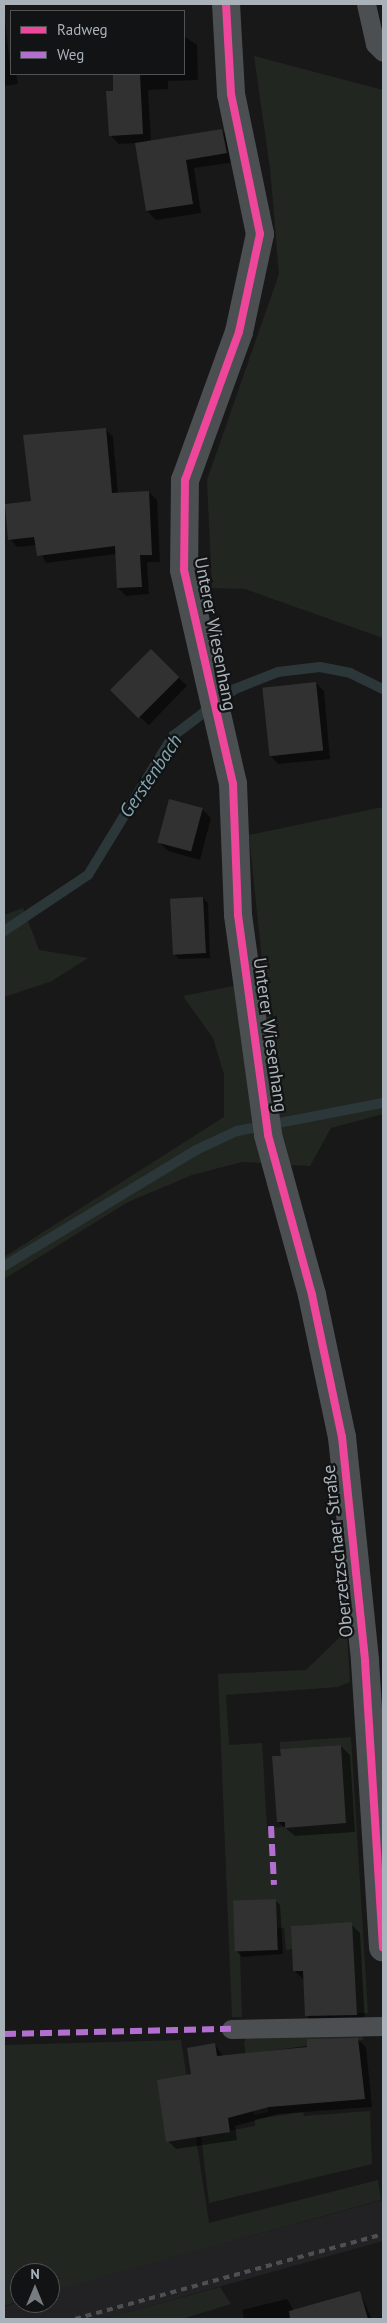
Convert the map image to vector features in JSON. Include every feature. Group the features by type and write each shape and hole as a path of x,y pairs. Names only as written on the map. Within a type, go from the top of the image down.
{"street":[{"name":"Unterer Wiesenhang","path":"226,4 231,94 260,234 239,332 185,480 184,570 208,682 233,784 238,915 271,1148"},
{"name":"Oberzetzschaer Straße","path":"271,1148 312,1295 342,1437 365,1662 383,1947"}],"lane":[{"path":"366,4 375,44 383,52"},
{"path":"231,2029 383,2026"}],"shaded area":[{"path":"254,56 383,90 383,638 245,589 212,588 207,480 279,274 270,168"},
{"path":"383,807 383,1114 331,1128 310,1166 242,1162 192,1175 128,1202 4,1279 4,1257 224,1117 224,1074 213,1038 183,996 264,980 249,835"},
{"path":"23,908 39,950 88,958 52,981 4,997 4,915"},
{"path":"345,1603 350,1682 338,1687 226,1695 229,1745 262,1743 267,1828 346,1823 341,1745 280,1749 280,1742 351,1737 368,2013 305,2015 352,1923 300,1925 301,1948 286,1950 284,1928 261,1929 259,1900 233,1902 236,1952 240,1952 242,2017 232,2017 218,1674 306,1670 339,1638"},
{"path":"362,2031 363,2040 261,2052 268,2112 254,2115 244,2043 248,2035"},
{"path":"181,2040 209,2223 378,2180 381,2200 60,2288 60,2263 10,2263 10,2304 4,2306 4,2045"},
{"path":"370,2111 372,2164 209,2203 201,2136 255,2126 255,2119 303,2112 304,2116"},
{"path":"383,2200 383,2241 103,2319 4,2319 4,2307 10,2305 10,2313 60,2313 60,2288"},
{"path":"220,2287 231,2304 182,2319 103,2319"}],"building":[{"path":"113,75 140,75 143,134 109,136 106,91 113,91"},
{"path":"222,129 227,153 186,160 193,204 146,211 135,143"},
{"path":"106,428 112,493 149,491 152,555 140,555 142,587 117,588 115,546 37,556 34,537 8,540 5,504 31,501 23,435"},
{"path":"151,649 179,677 138,718 110,690"},
{"path":"316,682 323,751 270,756 262,688"},
{"path":"169,799 203,808 191,852 157,842"},
{"path":"203,897 206,953 173,955 170,899"},
{"path":"341,1745 346,1823 285,1828 285,1822 277,1822 272,1756 281,1756 280,1749"},
{"path":"276,1899 278,1950 235,1951 233,1901"},
{"path":"352,1922 357,2015 305,2016 303,1971 293,1971 291,1926"},
{"path":"358,2038 365,2099 269,2107 228,2118 230,2132 166,2142 157,2080 191,2074 187,2048 215,2043 217,2056 307,2047 307,2039"},
{"path":"360,2291 368,2319 290,2319 289,2311"}],"waterway":[{"name":"Gerstenbach","path":"4,931 88,875 173,736 235,689 278,672 320,667 350,673 383,689"},
{"path":"4,1266 196,1150 237,1131 383,1103"}],"railway":[{"path":"75,2319 383,2234"}],"marked path":[{"path":"271,1826 274,1885"},
{"path":"4,2034 231,2029"}],"cycle path":[{"path":"226,4 231,94 260,234 239,332 185,480 184,570 233,784 238,915 268,1135 312,1295 342,1437 365,1661 383,1947"}]}
